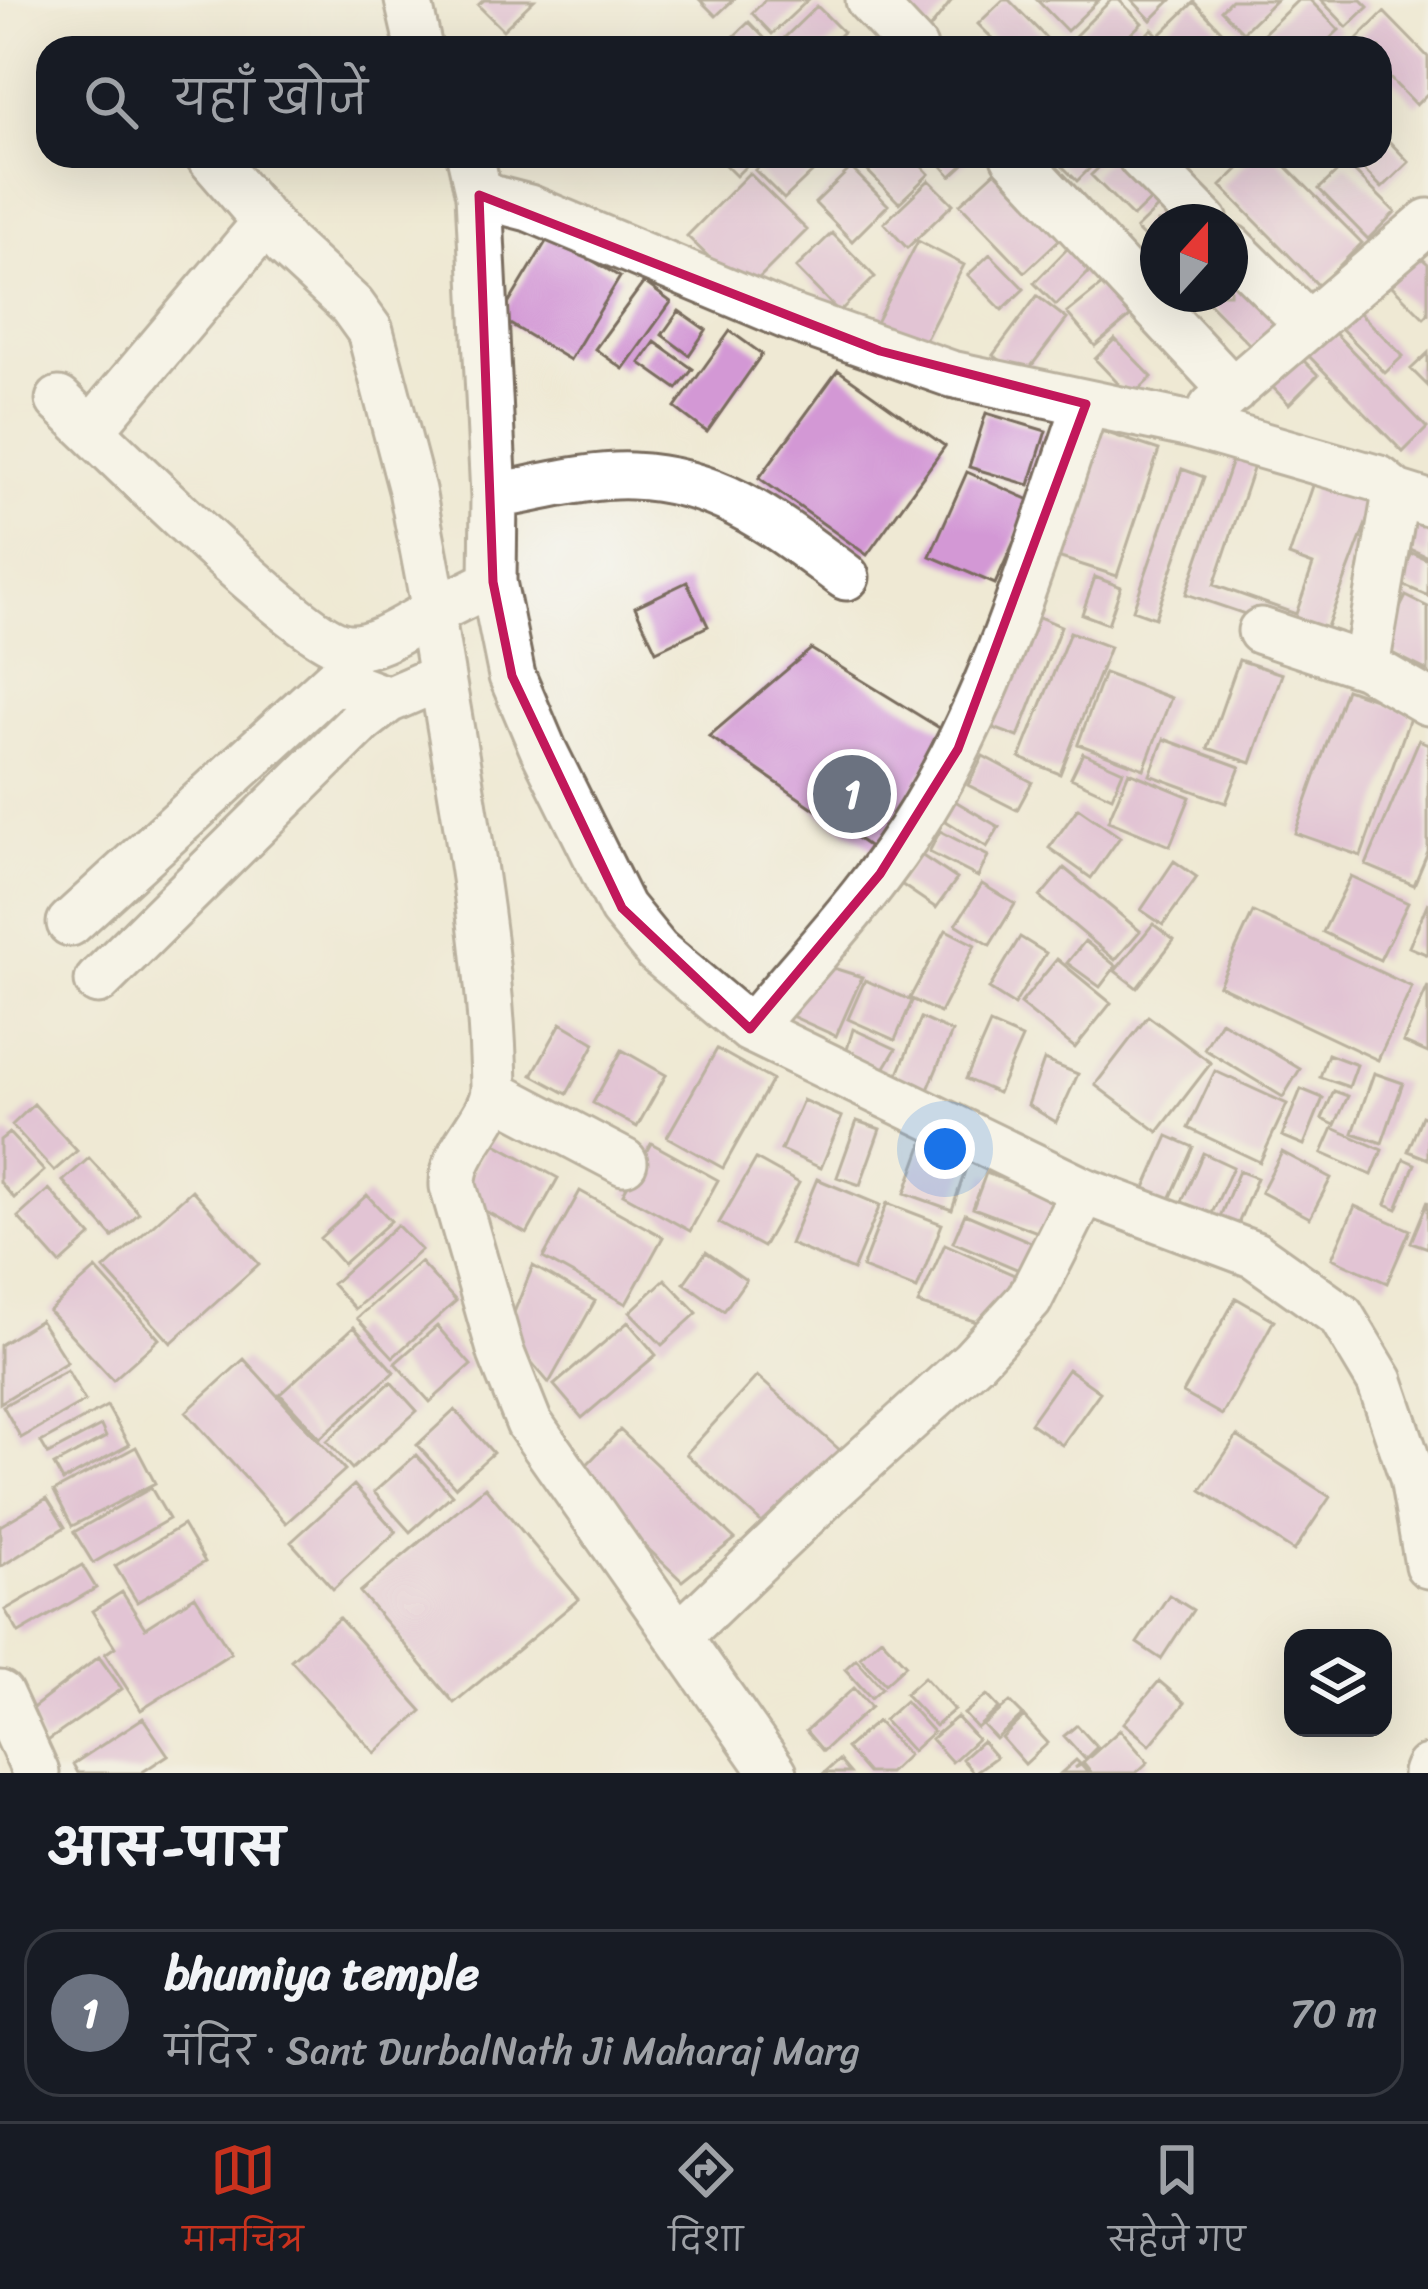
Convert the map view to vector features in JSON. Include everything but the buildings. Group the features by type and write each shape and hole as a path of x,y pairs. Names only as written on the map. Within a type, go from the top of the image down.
{"street":[{"path":"408,0 416,36"},
{"path":"869,0 903,36"},
{"path":"219,168 266,222 352,306 370,331 412,490 435,611 441,677 488,973 495,1094 452,1174 500,1353 541,1444 774,1773"},
{"path":"1025,168 1233,391"},
{"path":"1151,168 1187,204"},
{"path":"474,176 529,208 880,351 950,374 1191,425 1379,479 1412,498 1366,666"},
{"path":"474,176 494,496 494,582 512,676 622,908 657,952 750,1029 1084,1191 1255,1255 1341,1316 1380,1381 1420,1481 1428,1565"},
{"path":"266,222 75,415 279,605 323,638 347,648 367,644 494,582"},
{"path":"1191,425 1428,222"},
{"path":"1248,265 1307,325"},
{"path":"750,1029 880,874 958,749 995,667 1087,404"},
{"path":"494,496 629,476 688,484 754,509 846,578"},
{"path":"1261,631 1366,666 1428,702"},
{"path":"98,981 361,721 388,700 441,677"},
{"path":"70,922 335,680 388,700"},
{"path":"495,1094 624,1162"},
{"path":"680,1635 974,1361 1029,1300 1084,1191"},
{"path":"0,1694 36,1773"}],"highlighted area":[{"path":"479,195 880,351 1086,404 958,749 880,874 750,1029 622,908 512,676 493,582"}],"place":[{"name":"bhumiya temple","path":"852,794"}]}
